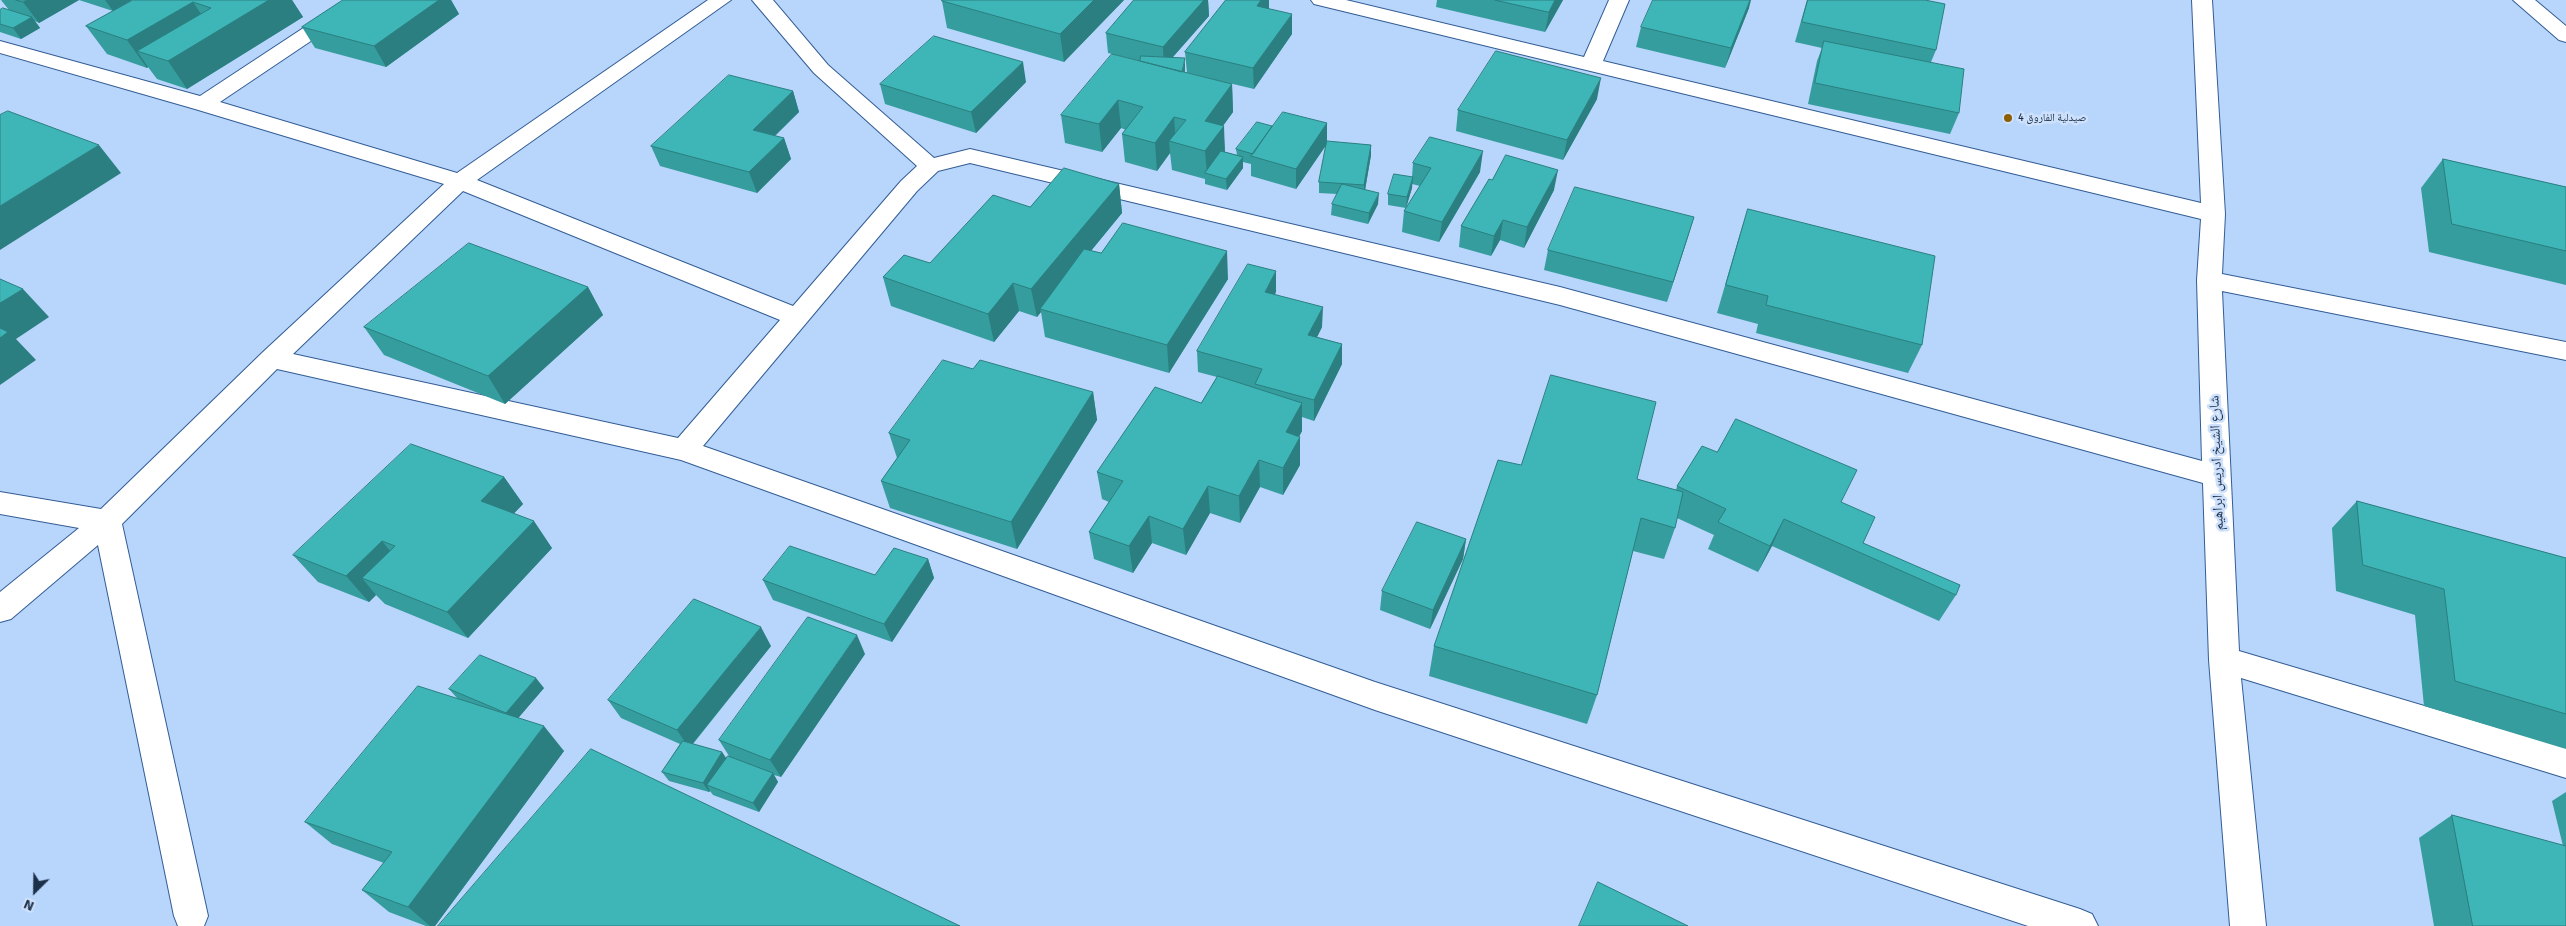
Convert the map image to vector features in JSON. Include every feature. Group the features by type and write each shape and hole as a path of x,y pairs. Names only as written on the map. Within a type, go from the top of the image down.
{"street":[{"path":"203,104 359,0"},
{"path":"0,610 107,521 272,359 460,181 721,0"},
{"path":"762,0 821,69 930,166"},
{"path":"1321,0 2213,214"},
{"path":"1590,66 1619,0"},
{"name":"شارع الشيخ ادريس ابراهيم","path":"2202,0 2213,214 2209,280 2224,660 2248,926"},
{"path":"2523,0 2566,36"},
{"path":"0,47 203,104 460,181 796,317"},
{"path":"684,450 909,186 930,166 970,156 1560,296 2218,476"},
{"path":"2209,280 2566,351"},
{"path":"272,359 684,450 1375,696 2080,926"},
{"path":"0,503 107,521"},
{"path":"107,521 194,923"},
{"path":"2224,660 2566,763"}],"building":[{"path":"133,0 269,0 168,61 137,51 211,8 193,2 127,40 86,26"},
{"path":"343,0 439,0 374,46 302,27"},
{"path":"942,0 1094,0 1060,34"},
{"path":"1134,0 1204,0 1163,47 1106,33"},
{"path":"1226,0 1261,0 1257,6 1292,14 1253,68 1185,52"},
{"path":"1495,0 1555,0 1549,12"},
{"path":"1653,0 1750,0 1731,48 1641,27"},
{"path":"1808,0 1925,0 1945,4 1936,50 1802,22"},
{"path":"3,8 32,17 13,28 0,24 0,10"},
{"path":"934,36 1023,62 971,112 880,84"},
{"path":"1824,41 1964,69 1959,113 1815,83"},
{"path":"1496,51 1601,78 1567,140 1458,110"},
{"path":"1112,54 1232,84 1205,121 1224,126 1205,151 1169,141 1186,120 1174,117 1155,143 1122,134 1143,107 1118,100 1099,124 1061,115"},
{"path":"1141,56 1185,58 1182,72 1140,61"},
{"path":"729,75 793,91 753,130 784,138 749,172 651,146"},
{"path":"8,111 99,145 0,206 0,115"},
{"path":"1283,112 1327,123 1296,169 1251,156"},
{"path":"1257,122 1272,126 1253,154 1236,149"},
{"path":"1430,137 1483,151 1442,222 1404,211 1431,168 1413,163"},
{"path":"1327,141 1371,145 1364,185 1319,182"},
{"path":"1221,151 1243,157 1226,179 1205,173"},
{"path":"1506,155 1558,170 1527,227 1503,220 1494,236 1461,226 1489,179 1492,180"},
{"path":"2443,159 2566,187 2566,251 2452,224"},
{"path":"1064,168 1119,184 1031,289 1013,283 988,314 883,277 904,255 930,263 993,195 1030,207"},
{"path":"1394,174 1413,177 1407,197 1388,194"},
{"path":"1342,184 1379,193 1369,213 1332,204"},
{"path":"1575,187 1694,217 1673,282 1548,250"},
{"path":"1748,209 1935,256 1922,345 1766,305 1768,296 1726,285"},
{"path":"1123,223 1227,251 1167,345 1040,309 1084,249 1101,253"},
{"path":"469,243 588,287 488,376 364,327"},
{"path":"1248,264 1276,271 1265,292 1323,307 1308,335 1342,344 1314,400 1255,384 1262,369 1197,351"},
{"path":"0,279 23,289 0,303"},
{"path":"0,328 8,332 0,338"},
{"path":"943,360 973,369 980,360 1093,392 1011,522 881,481 910,440 889,433"},
{"path":"1551,375 1656,402 1637,479 1683,492 1675,528 1641,518 1597,695 1434,646 1498,460 1521,465"},
{"path":"1218,376 1302,403 1286,432 1300,437 1283,468 1259,460 1239,496 1208,486 1183,529 1149,516 1129,546 1089,532 1123,481 1097,472 1155,387 1201,403"},
{"path":"1736,419 1857,470 1841,502 1875,517 1863,543 1960,585 1956,595 1784,519 1770,546 1718,522 1726,509 1677,486 1702,446 1717,452"},
{"path":"411,444 504,477 481,501 534,521 447,612 362,578 395,546 382,541 346,576 293,555"},
{"path":"2357,501 2566,558 2566,714 2455,681 2444,589 2363,565"},
{"path":"1417,522 1466,539 1433,610 1382,591"},
{"path":"790,546 875,575 894,548 928,559 884,624 763,580"},
{"path":"694,599 761,627 677,730 608,700"},
{"path":"808,617 857,635 770,760 719,740"},
{"path":"480,655 536,678 506,713 449,689"},
{"path":"418,686 544,726 408,907 362,890 392,852 305,822"},
{"path":"683,741 722,752 703,783 662,772"},
{"path":"591,749 960,926 438,926"},
{"path":"728,756 773,773 753,803 707,785"},
{"path":"2452,815 2566,846 2566,926 2473,926"},
{"path":"1598,882 1688,926 1579,926"}],"place":[{"name":"صيدلية الفاروق 4","path":"2008,118"}]}
